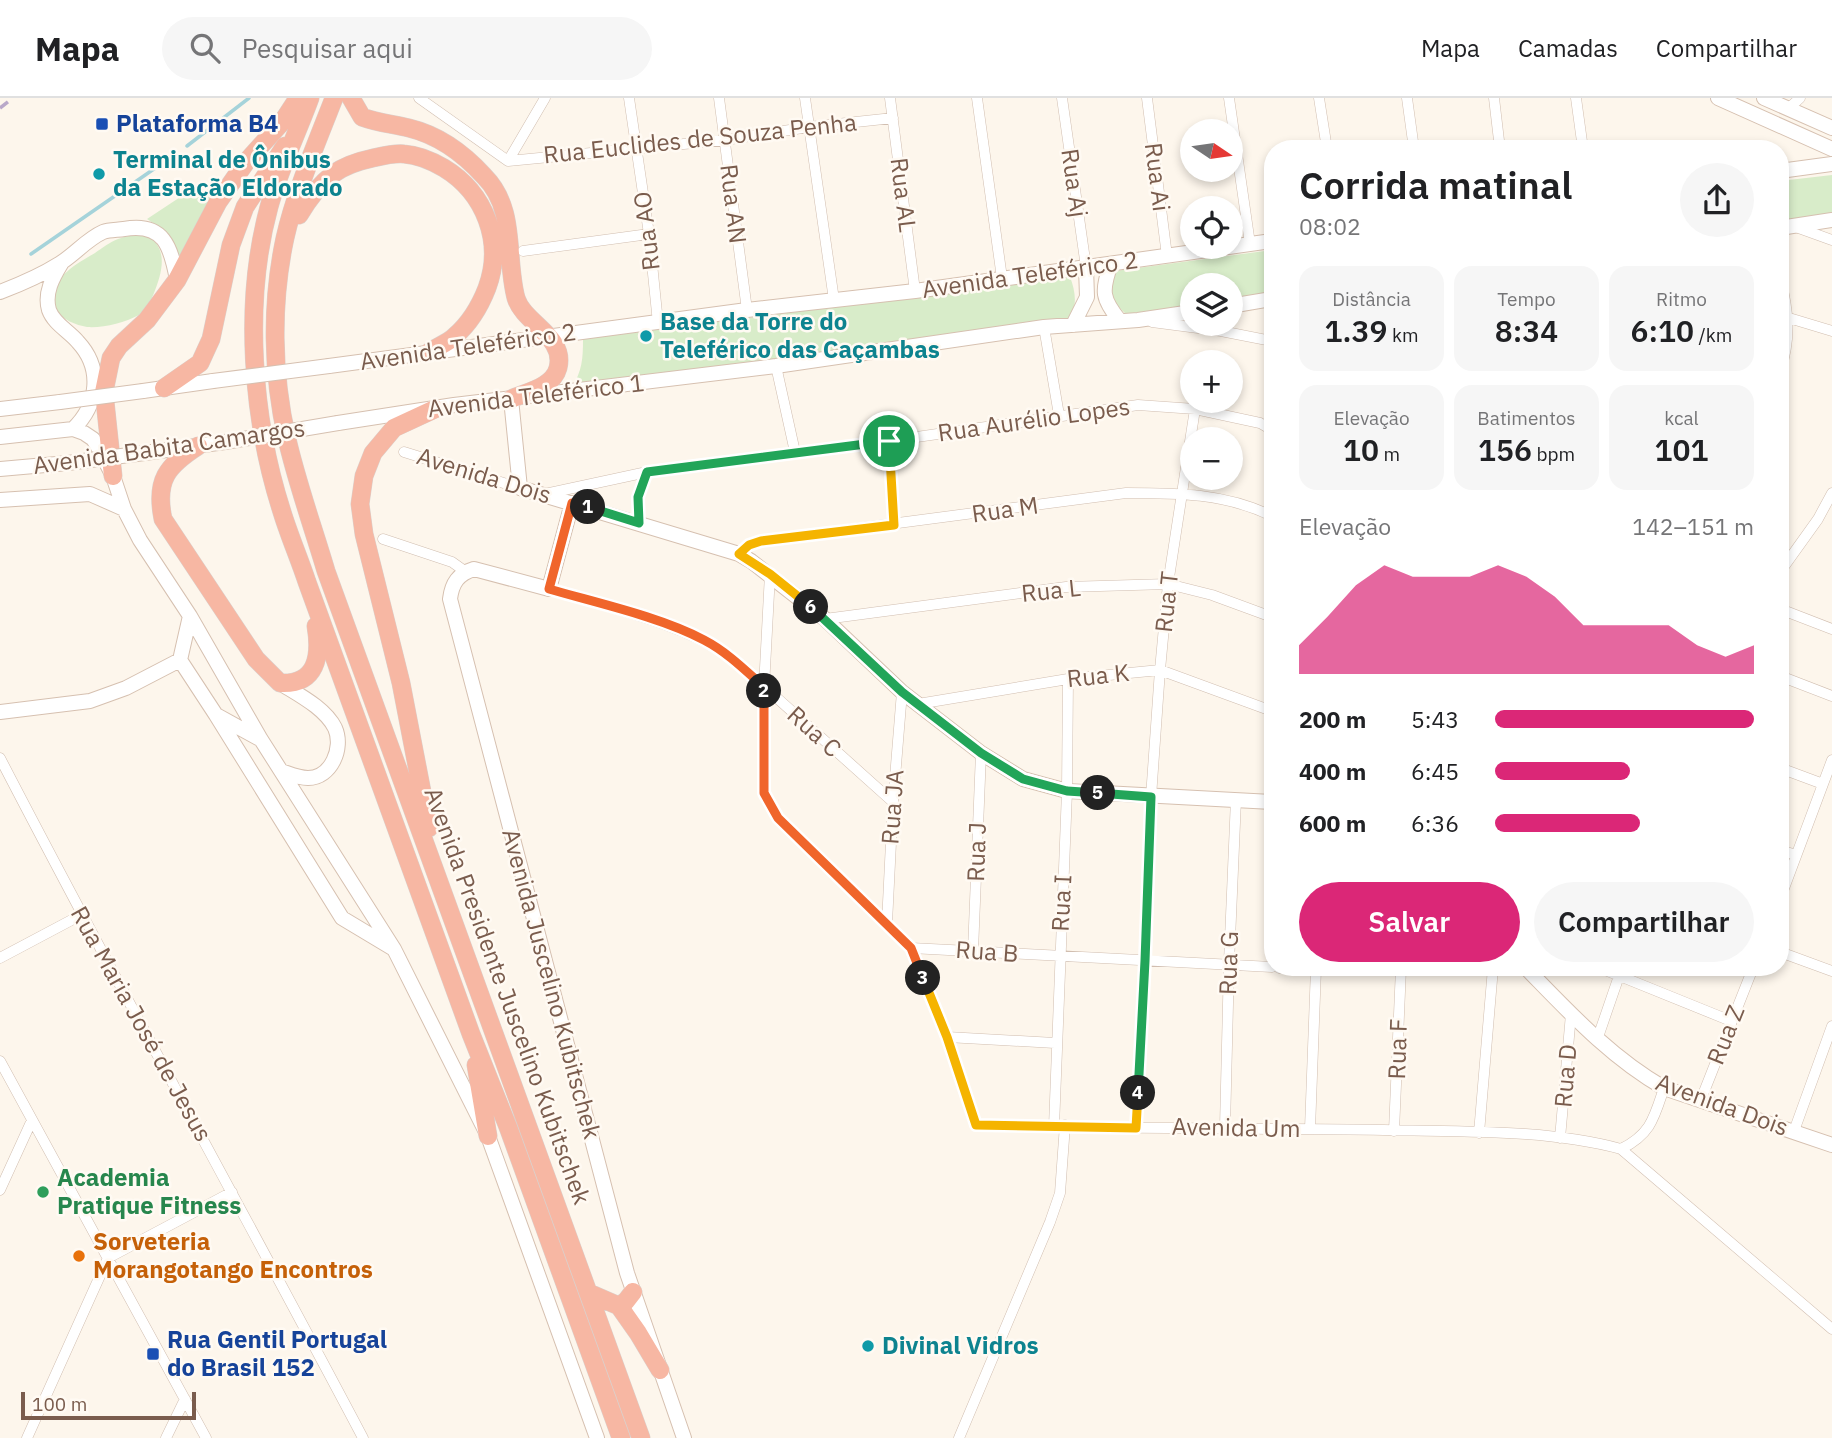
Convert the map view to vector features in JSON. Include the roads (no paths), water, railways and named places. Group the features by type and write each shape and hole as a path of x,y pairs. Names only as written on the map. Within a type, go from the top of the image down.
{"highway":[{"path":"113,476 104,392 111,358 119,346 146,320 177,280 218,202 246,162 283,121 298,98"},
{"path":"198,446 175,461 166,474 159,500 163,519 256,659 281,683 298,682 309,675 317,656 317,631 307,582 281,510 264,442 254,317 259,260 269,206 310,98"},
{"path":"285,235 334,98"},
{"path":"351,98 362,117 424,132 450,146 486,177 499,198 507,217 517,302 549,336 559,360 557,371 545,385 511,399"},
{"path":"164,388 200,363 211,340 231,245 245,207 303,118"},
{"path":"285,235 311,196 334,173 358,162 405,154 430,160 457,176 475,196 489,221 495,253 491,277 479,309 454,337 428,352"},
{"name":"Avenida Presidente Juscelino Kubitschek","path":"285,235 275,318 279,388 287,439 326,571 641,1438"},
{"path":"435,409 394,428 373,453 364,476 360,504 364,534 401,683 439,880"},
{"name":"Avenida Presidente Juscelino Kubitschek","path":"307,582 621,1438"},
{"path":"471,1034 488,1136"},
{"path":"619,1306 633,1292"},
{"path":"589,1293 619,1306 660,1370"}],"main road":[{"path":"1718,98 1832,149"},
{"path":"1765,98 1794,103 1832,128"},
{"path":"1810,166 1816,154 1815,141"},
{"path":"1789,170 1832,164"},
{"path":"1789,227 1832,220"},
{"path":"0,292 32,281 103,232 134,227 147,228 169,246 177,280"},
{"name":"Avenida Teleférico 2","path":"164,388 747,310 915,291 1264,242"},
{"path":"61,263 47,294 49,311 62,328 78,342 93,368 95,385 92,403 85,417 73,429"},
{"path":"1111,264 1103,285 1108,307 1120,321"},
{"path":"1073,325 1087,297 1086,267"},
{"path":"1243,304 1264,300"},
{"name":"Avenida Teleférico 1","path":"338,423 776,366 1044,327 1138,320 1180,314"},
{"path":"0,409 164,388"},
{"path":"511,399 520,488"},
{"name":"Avenida Babita Camargos","path":"0,469 198,446 338,423"},
{"path":"0,437 73,429 93,439 113,476 124,509 140,540 190,616 260,738 394,949 488,1136 597,1438"},
{"name":"Avenida Dois","path":"520,488 739,554 770,574 825,618 902,692 981,753 1023,779 1067,791 1264,801"},
{"path":"0,500 90,494 124,509"},
{"path":"549,589 572,503"},
{"name":"Rua C","path":"466,572 483,570 549,589"},
{"name":"Avenida Juscelino Kubitschek","path":"466,572 451,588 453,616 633,1292 684,1438"},
{"path":"190,616 180,660 342,918 394,949"},
{"path":"0,712 90,701 127,688 180,660"},
{"path":"281,683 318,708 330,720 338,742 336,756 320,776 297,777 281,771"},
{"path":"216,715 260,738"},
{"name":"Avenida Dois","path":"1534,976 1597,1040 1644,1077 1700,1102 1832,1145"}],"street":[{"path":"419,98 508,161 545,98"},
{"name":"Rua AO","path":"629,98 649,234 657,323"},
{"name":"Rua AN","path":"719,98 747,310"},
{"path":"805,98 834,300"},
{"name":"Rua AL","path":"890,98 915,291"},
{"path":"977,98 1002,278"},
{"name":"Rua Aj","path":"1062,98 1086,267"},
{"name":"Rua Ai","path":"1147,98 1167,256"},
{"path":"1228,98 1250,244"},
{"path":"1319,98 1326,140"},
{"path":"1407,98 1413,140"},
{"path":"1494,98 1499,140"},
{"path":"1576,98 1582,140"},
{"name":"Rua Euclides de Souza Penha","path":"508,161 725,140 893,118"},
{"path":"1789,228 1832,240"},
{"path":"523,251 649,234"},
{"path":"1789,318 1832,331"},
{"path":"1138,320 1180,326"},
{"path":"1044,327 1059,415"},
{"path":"1243,335 1264,339"},
{"path":"776,366 795,452"},
{"name":"Rua Aurélio Lopes","path":"545,494 647,472 889,441 1059,415 1138,405 1180,408"},
{"name":"Rua T","path":"1136,1128 1151,797 1160,670 1168,584 1194,413"},
{"name":"Rua Aurélio Lopes","path":"1214,413 1264,425"},
{"path":"889,441 894,525"},
{"name":"Avenida Dois","path":"404,452 520,488"},
{"path":"639,523 638,497 647,472"},
{"name":"Rua M","path":"739,554 749,545 761,541 1126,493 1181,493 1223,498 1264,513"},
{"path":"1789,559 1818,519 1832,493"},
{"name":"Rua C","path":"383,539 452,562 466,572"},
{"name":"Avenida Um","path":"770,574 764,687 764,793 778,818 911,948 947,1037 976,1125 1479,1133 1560,1138 1621,1149"},
{"name":"Rua L","path":"825,618 1066,587 1168,584 1212,595 1264,614"},
{"name":"Rua C","path":"549,589 688,632 729,656 892,802"},
{"path":"1789,612 1832,629"},
{"name":"Rua K","path":"918,704 1068,679 1160,670 1264,708"},
{"name":"Rua I","path":"1054,1127 1055,1043 1067,791 1068,679"},
{"path":"1789,679 1832,696"},
{"name":"Rua JA","path":"887,923 892,802 902,692"},
{"name":"Rua J","path":"973,951 981,753"},
{"name":"Rua Maria José de Jesus","path":"0,758 81,915 363,1438"},
{"path":"1789,874 1832,760"},
{"path":"1789,773 1821,789 1832,799"},
{"name":"Rua G","path":"1225,1127 1236,799"},
{"path":"1789,853 1796,855"},
{"path":"0,958 81,915"},
{"name":"Rua B","path":"911,948 1264,966"},
{"path":"1789,955 1832,971"},
{"path":"1310,1129 1316,976"},
{"name":"Rua F","path":"1394,1130 1401,976"},
{"path":"1479,1133 1492,976"},
{"path":"1597,1040 1619,976 1731,1021"},
{"name":"Rua Z","path":"1700,1102 1750,976"},
{"name":"Rua D","path":"1560,1138 1571,1014"},
{"path":"1794,1131 1832,1026"},
{"path":"947,1037 1055,1043"},
{"path":"0,1061 206,1438"},
{"path":"1664,1088 1652,1122 1644,1134 1621,1149 1832,1329"},
{"path":"0,1190 32,1120"},
{"path":"959,1438 1060,1193 1065,1125"},
{"path":"27,1438 108,1258 232,1192"},
{"path":"166,1438 185,1399"}],"waterway":[{"path":"187,146 249,98"},
{"path":"31,254 164,162"}],"railway":[{"path":"0,108 13,98"}],"place":[{"name":"Plataforma B4","path":"102,124"},
{"name":"Terminal de Ônibus da Estação Eldorado","path":"99,174"},
{"name":"Base da Torre do Teleférico das Caçambas","path":"646,336"},
{"name":"Academia Pratique Fitness","path":"43,1192"},
{"name":"Sorveteria Morangotango Encontros","path":"79,1256"},
{"name":"Divinal Vidros","path":"868,1346"},
{"name":"Rua Gentil Portugal do Brasil 152","path":"153,1354"}]}
